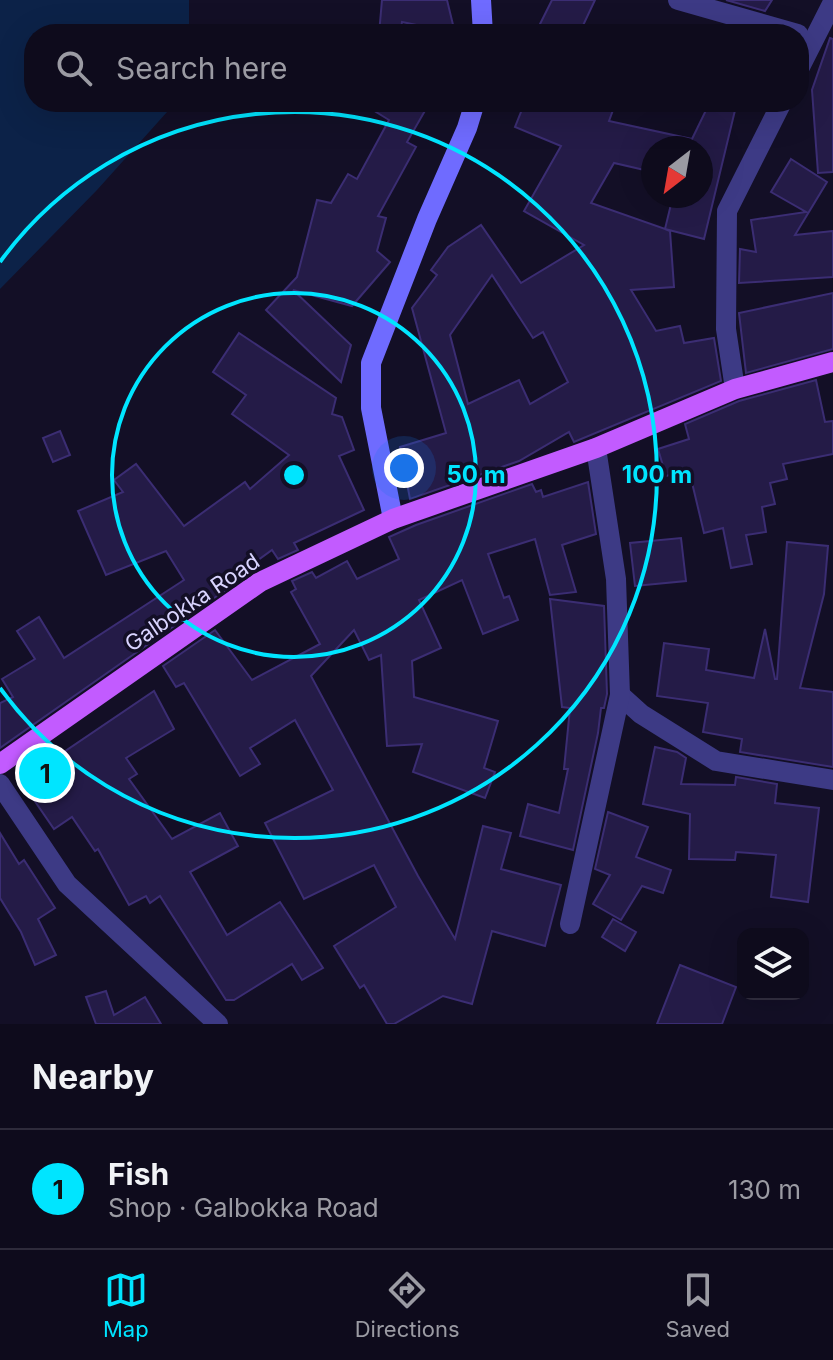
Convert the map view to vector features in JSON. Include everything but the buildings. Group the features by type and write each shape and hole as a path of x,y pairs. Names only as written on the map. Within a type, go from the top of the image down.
{"main road":[{"path":"481,0 482,24"},
{"path":"393,519 371,408 371,363 472,112"},
{"name":"Galbokka Road","path":"0,764 260,582 393,519 596,448 735,389 833,362"}],"street":[{"path":"678,0 764,24"},
{"path":"811,37 833,2"},
{"path":"735,389 726,329 727,211 777,112"},
{"path":"570,924 620,695 616,579 596,448"},
{"path":"620,695 641,714 716,761 833,780"},
{"path":"0,784 67,884 218,1024"}],"water":[{"path":"0,0 189,0 189,24 24,24 24,112 167,112 97,190 0,289"}],"place":[{"name":"Fish","path":"45,773"}]}
